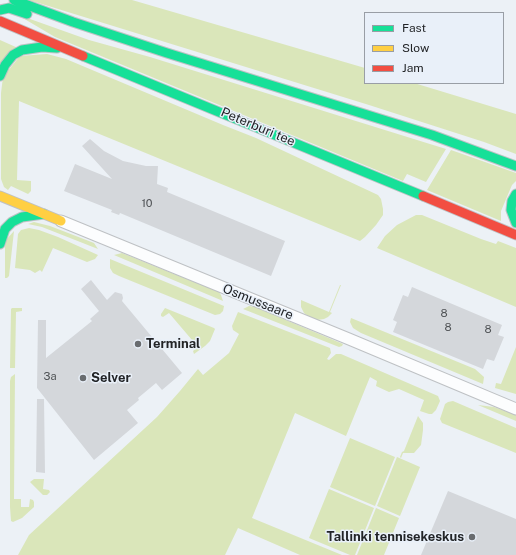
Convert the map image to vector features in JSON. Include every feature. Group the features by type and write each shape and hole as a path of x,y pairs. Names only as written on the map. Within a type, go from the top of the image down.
{"main road":[{"path":"14,0 73,22 167,53 432,135 516,166"},
{"path":"0,10 9,8 109,41 167,53"},
{"name":"Peterburi tee","path":"0,21 516,235"},
{"path":"0,76 5,65 13,55 22,50 42,47 71,50"},
{"path":"0,190 9,199"},
{"path":"516,194 512,201 511,210 516,223"},
{"name":"Osmussaare","path":"0,196 61,221"},
{"path":"0,244 5,229 12,222 22,217 44,214"}],"street":[{"name":"Osmussaare","path":"61,221 516,409"}],"green space":[{"path":"29,0 132,0 364,68 364,84 417,84 516,114 516,154 484,142"},
{"path":"16,14 89,40 150,57 446,149 426,182 407,174 403,181 55,37"},
{"path":"0,40 18,48 0,64"},
{"path":"47,54 66,59 256,138 378,195 381,199 383,215 376,225 360,241 19,101 17,180 31,181 31,191 28,194 11,186 8,190 4,187 1,179 1,93 3,77 20,56"},
{"path":"451,150 516,173 516,181 512,185 501,211 501,221 427,190"},
{"path":"416,215 422,215 496,244 498,241 516,248 516,307 377,248 385,236 397,225"},
{"path":"34,222 50,226 94,243 98,249 42,227 28,224"},
{"path":"29,228 58,237 98,255 95,259 87,262 53,248 42,272 40,270 35,273 30,270 15,268 18,234 21,230"},
{"path":"14,231 9,276 5,278 6,240"},
{"path":"122,253 219,292 223,301 114,255"},
{"path":"110,259 224,306 223,311 220,314 215,315 119,276 113,273 110,268"},
{"path":"340,285 330,312 332,313 328,317 317,320 304,313 301,307 301,300 329,312"},
{"path":"249,306 255,307 343,344 339,347 243,309"},
{"path":"12,308 22,308 22,311 16,312 15,368 10,368"},
{"path":"165,308 214,328 215,329 210,341 194,354 193,351 198,347 169,313 163,317 161,316"},
{"path":"238,312 330,348 331,353 327,359 329,360 336,354 341,354 438,396 440,401 436,410 432,414 429,414 420,411 424,400 399,389 389,392 376,386 377,381 370,377 346,436 295,413 252,518 342,555 300,555 238,528 225,555 18,555 29,535 157,417 198,369 203,375 229,353 239,334 233,330 232,326"},
{"path":"351,318 475,369 484,377 483,384 361,333 353,328 350,322"},
{"path":"516,347 516,394 495,388 496,383 501,384"},
{"path":"15,374 14,499 21,499 21,507 29,507 30,499 33,500 34,507 22,518 13,522 11,521 10,507 10,381 11,377"},
{"path":"453,401 516,428 516,453 442,423 440,419 445,404"},
{"path":"478,405 494,407 516,415 516,421"},
{"path":"418,416 423,423 421,445 414,453 403,453 401,458 402,452 404,451"},
{"path":"350,438 395,457 375,506 330,487"},
{"path":"397,457 420,467 400,516 377,506"},
{"path":"34,479 44,479 43,489 49,490 50,492 47,495 43,495 30,482"},
{"path":"329,489 374,508 355,555 350,555 309,538"},
{"path":"376,508 399,518 384,555 357,555"}],"building":[{"path":"90,139 104,151 123,161 146,166 158,166 157,184 168,188 167,192 285,241 271,276 120,213 119,215 111,212 112,210 64,191 75,164 112,179 82,146"},
{"path":"91,280 107,300 115,292 122,294 122,301 182,373 162,390 156,383 138,398 139,400 127,410 138,423 94,460 37,388 38,320 46,320 46,358 92,321 90,319 99,311 81,289"},
{"path":"412,287 502,325 498,335 504,337 494,361 487,359 483,369 393,332 397,322 393,320 403,295 408,297"},
{"path":"37,399 44,399 45,473 36,472"},
{"name":"Tallinki tennisekeskus","path":"448,491 516,519 516,555 421,555"}],"traffic: fast":[{"path":"14,0 73,22 167,53 432,135 516,166"},
{"path":"0,10 9,8 27,14"},
{"path":"0,76 5,65 13,55 22,50 42,47 57,48"},
{"path":"83,56 423,196"},
{"path":"516,194 512,201 511,210 516,223"},
{"path":"0,244 5,229 12,222 22,217 44,214"}],"traffic: slow":[{"path":"0,196 61,221"}],"traffic: jam":[{"path":"0,21 83,56"},
{"path":"423,196 516,235"}],"place":[{"name":"Terminal","path":"138,344"},
{"name":"Selver","path":"83,378"},
{"name":"Tallinki tennisekeskus","path":"472,537"}]}
